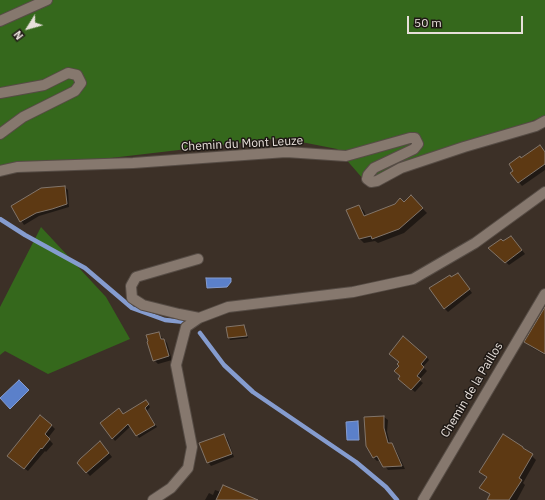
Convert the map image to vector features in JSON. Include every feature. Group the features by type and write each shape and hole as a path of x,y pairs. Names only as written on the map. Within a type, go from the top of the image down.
{"street":[{"path":"0,21 47,0"},
{"path":"0,93 44,85 68,73 77,75 81,83 75,91 23,117 0,134"},
{"name":"Chemin du Mont Leuze","path":"0,171 17,167 134,163 286,152 346,156 410,138 416,138 418,144 414,149 374,168 368,175 367,179 371,182 377,181 401,168 464,147 536,126 545,121"},
{"path":"153,500 171,488 188,468 192,447 176,365 186,327 199,318 228,307 353,292 413,279 475,243 545,192"},
{"path":"198,259 136,277 131,286 132,298 143,305 199,318"},
{"name":"Chemin de la Paillos","path":"423,500 545,294"}],"green space":[{"path":"0,0 545,0 545,116 464,147 364,180 337,149 281,138 0,171"},
{"path":"41,227 106,297 130,339 48,374 5,351 0,355 0,307"}],"water":[{"path":"206,278 231,278 231,282 227,287 207,288"},
{"path":"19,380 29,390 10,409 0,398"},
{"path":"358,421 359,440 347,440 346,422"}],"building":[{"path":"540,145 545,152 545,164 518,183 510,173 513,171 509,164"},
{"path":"65,186 67,204 36,213 20,222 11,206 41,188"},
{"path":"411,195 423,208 399,229 372,239 371,236 359,239 346,210 359,205 364,216 395,204 400,198 404,202"},
{"path":"511,236 522,250 505,263 488,248 501,239 503,241"},
{"path":"458,273 470,289 444,309 429,288 450,275 451,277"},
{"path":"545,307 545,354 524,342"},
{"path":"244,325 247,336 228,338 226,327"},
{"path":"159,332 161,339 164,339 169,356 153,361 146,335"},
{"path":"403,336 427,357 421,364 424,367 417,376 421,379 411,390 398,379 400,376 394,371 399,366 397,364 399,362 389,354"},
{"path":"146,400 149,404 145,408 155,425 136,436 128,424 112,439 100,423 119,408 123,414"},
{"path":"40,415 52,425 45,434 50,439 24,469 7,456"},
{"path":"384,416 384,428 388,443 392,443 402,466 383,467 377,456 373,458 366,446 364,417"},
{"path":"224,434 232,454 207,463 199,443"},
{"path":"503,434 533,454 519,478 522,480 509,500 487,500 490,494 479,488 487,477 479,472"},
{"path":"100,441 109,453 86,473 77,463"},
{"path":"223,485 258,500 216,500"}],"waterway":[{"path":"0,219 25,235 85,268 132,308 165,320 185,322"},
{"path":"200,333 224,365 253,392 356,462 386,487 397,500"}]}
